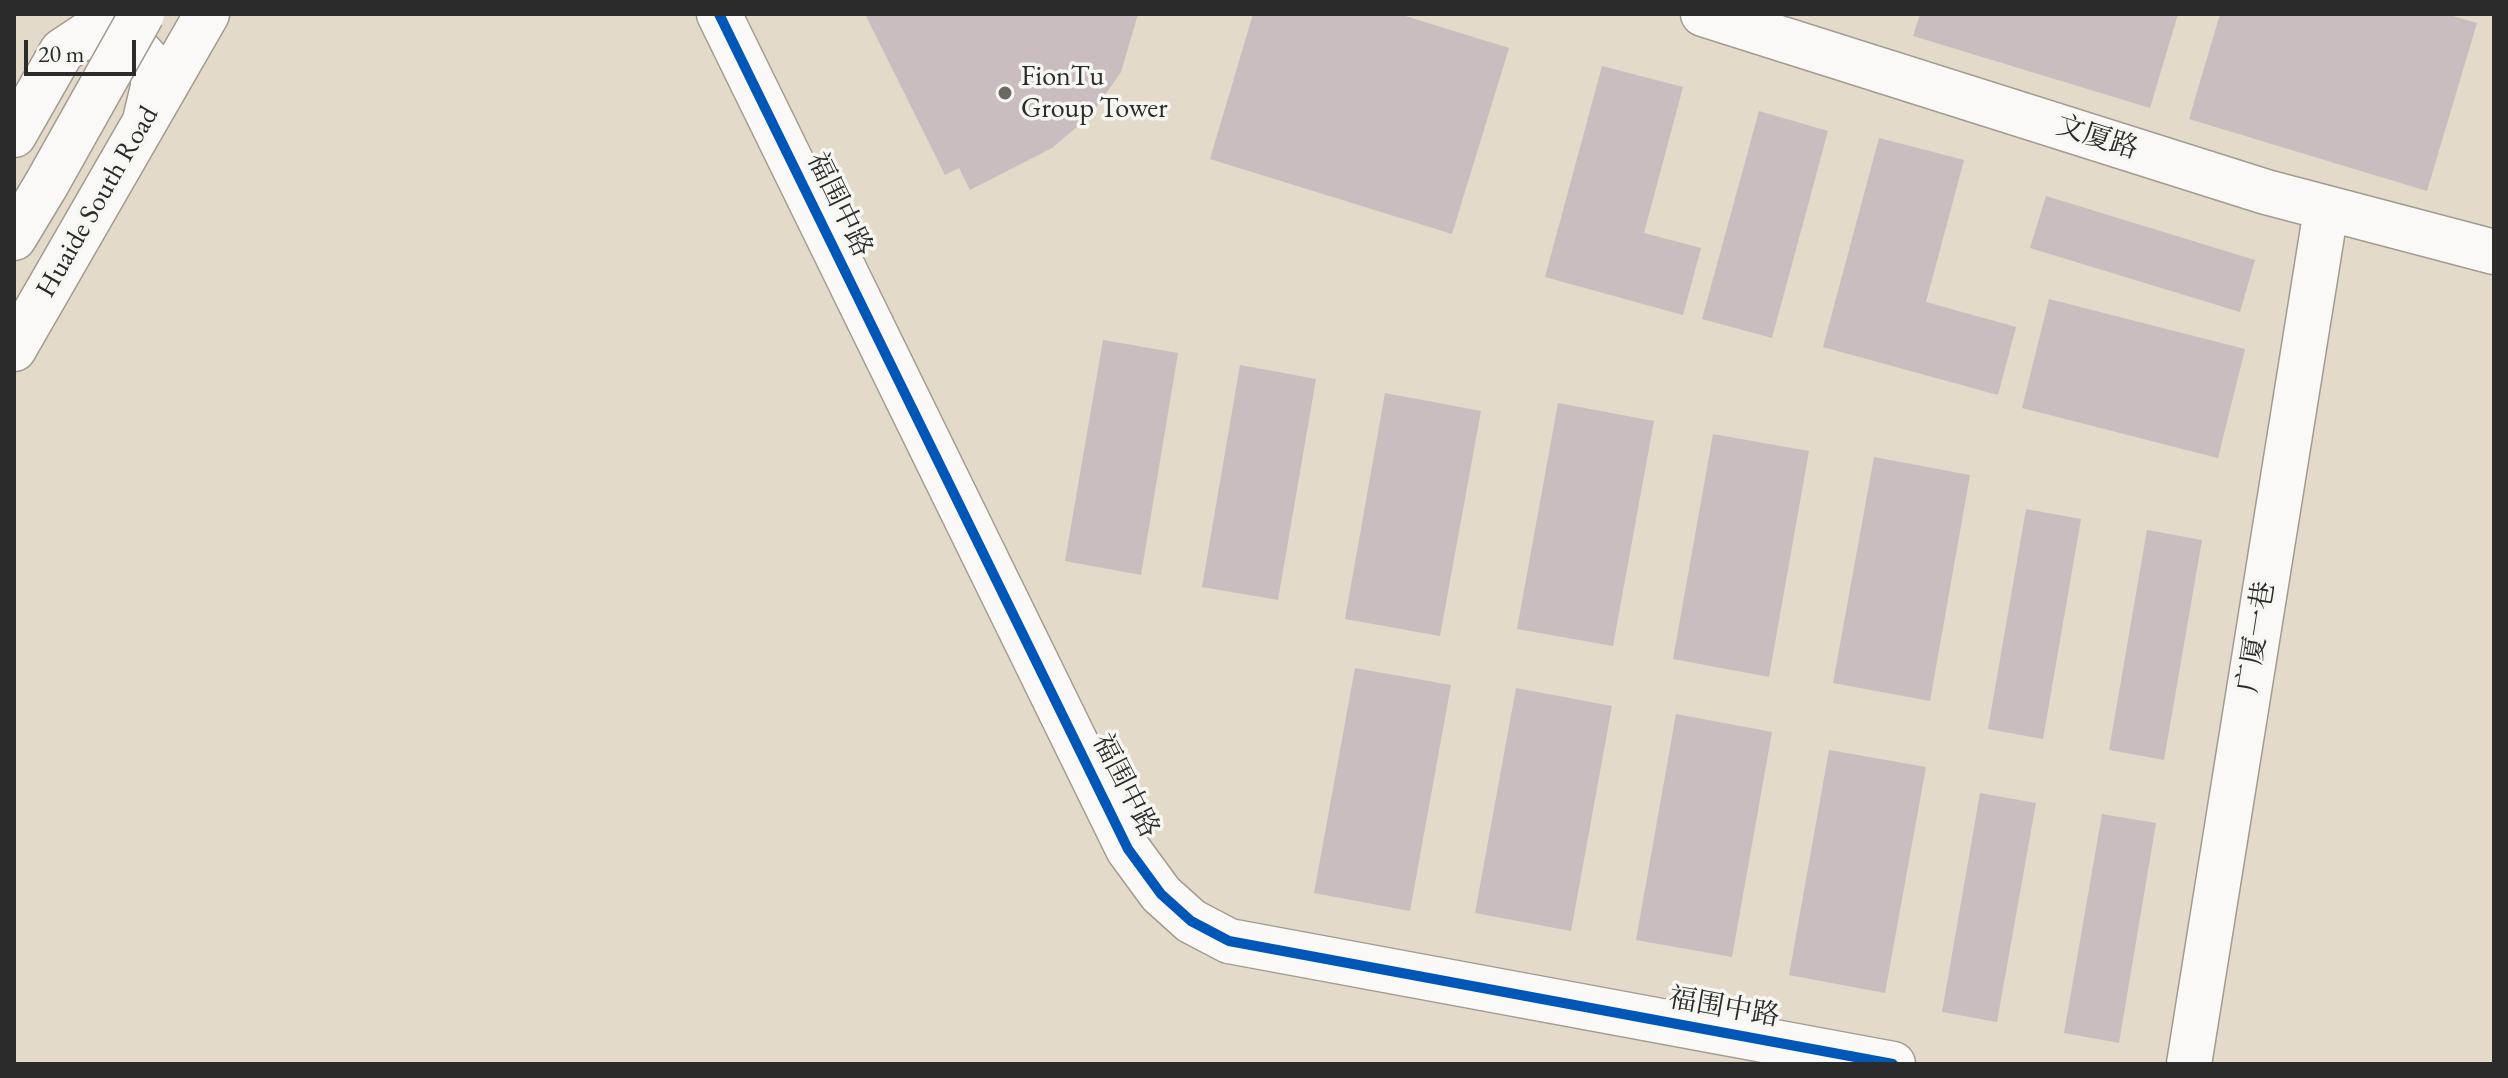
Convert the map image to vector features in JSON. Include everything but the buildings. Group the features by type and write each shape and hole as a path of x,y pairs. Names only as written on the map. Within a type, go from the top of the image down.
{"street":[{"name":"Huaide South Road","path":"14,238 142,14"},
{"name":"Huaide South Road","path":"14,349 207,14"},
{"name":"福围中路","path":"719,14 1128,849 1161,894 1191,921 1229,941 1893,1064"},
{"name":"文厦路","path":"1703,14 2326,210 2494,252"},
{"path":"14,135 62,51 86,35 101,32 129,40 148,61 153,74 153,87 143,126"},
{"name":"广厦一巷","path":"2189,1064 2326,210"}],"cycle path":[{"path":"719,14 1128,849 1161,894 1191,921 1229,941 1893,1064"}],"place":[{"name":"FionTu Group Tower","path":"1005,93"}]}
